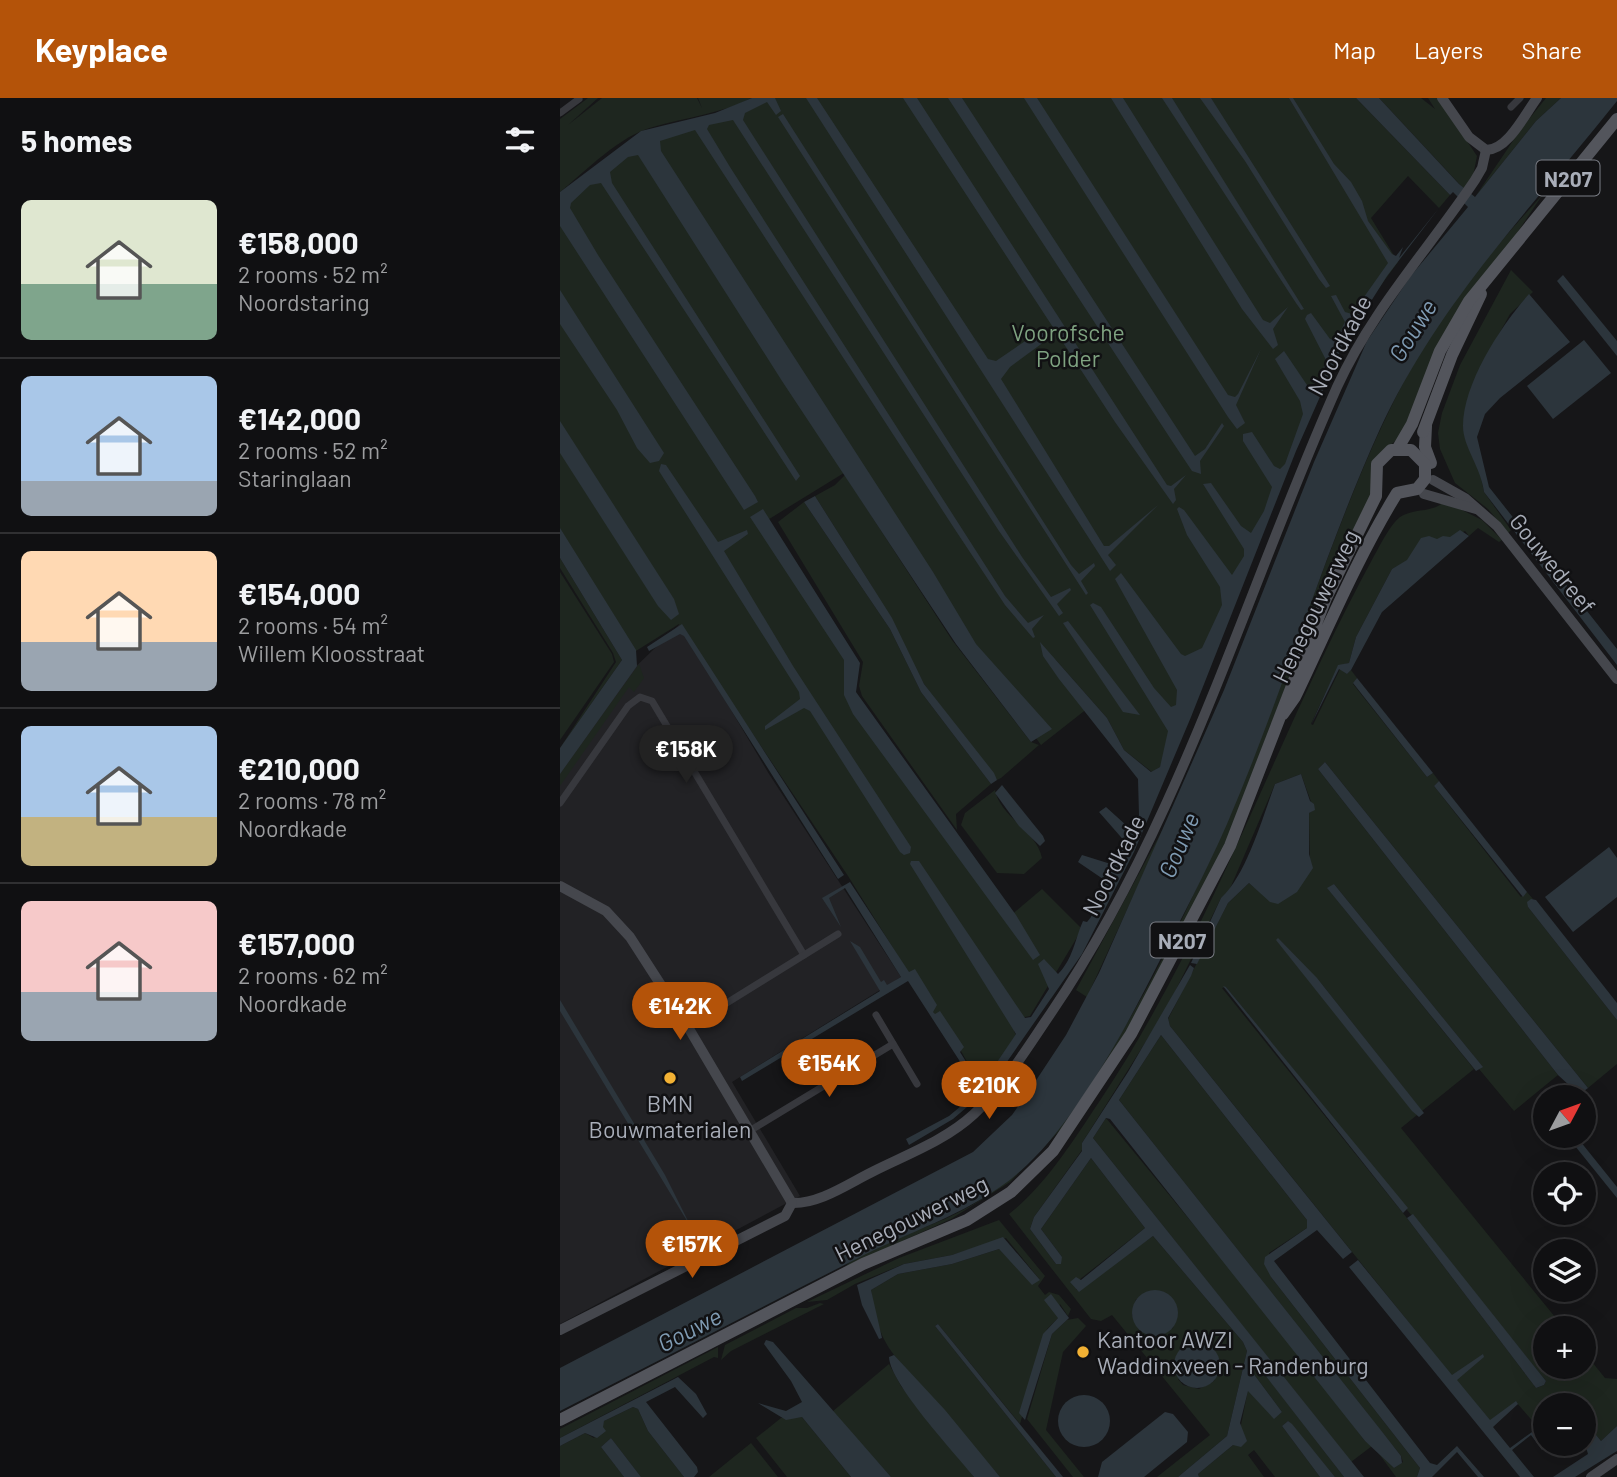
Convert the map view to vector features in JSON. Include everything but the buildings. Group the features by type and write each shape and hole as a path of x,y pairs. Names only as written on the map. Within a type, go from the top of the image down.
{"main road":[{"name":"N207","path":"1486,281 1452,355 1426,426 1424,447 1430,477 1417,489 1390,492 1383,467 1391,458 1403,454 1402,448 1426,383 1450,332 1469,301 1518,238 1617,119"},
{"path":"1402,448 1425,457"},
{"path":"1390,492 1424,494 1430,477"},
{"name":"Henegouwerweg","path":"560,1420 863,1264 967,1220 994,1204 1031,1173 1075,1122 1144,1010 1230,846 1326,597 1367,516 1390,492"},
{"name":"Henegouwerweg","path":"1283,714 1295,697 1351,573 1384,517 1390,492"}],"street":[{"path":"1442,98 1469,137 1486,150 1493,150 1503,143 1537,98"},
{"path":"1511,107 1520,98"},
{"path":"560,113 579,99"},
{"name":"Noordkade","path":"560,1329 785,1216 792,1203 816,1199 941,1138 973,1115 1002,1085 1076,977 1104,930 1164,809 1338,385 1391,292 1482,168 1486,150"},
{"name":"Gouwedreef","path":"1430,477 1465,498 1497,526 1617,679"},
{"name":"Gouwedreef","path":"1424,494 1478,510"},
{"path":"560,803 628,706 640,697 652,701 804,955"},
{"path":"560,887 606,911 619,924 688,1027 792,1203"},
{"path":"688,1027 838,934"},
{"path":"876,1015 917,1084"},
{"path":"751,1130 893,1044"},
{"path":"1591,1477 1617,1458"}],"shaded area":[{"path":"680,624 769,774 901,977 732,1082 800,1196 560,1324 560,772 627,675"}],"green space":[{"path":"588,98 598,98 568,125 602,98 697,98 702,108 698,98 752,98 716,112 640,131 604,155 560,192 560,119"},
{"name":"Voorofsche Polder","path":"760,98 1356,98 1450,195 1439,208 1408,176 1371,218 1398,262 1345,334 1160,767 1152,772 1124,750 1107,718 1055,659 1088,708 1041,745 946,613 852,468 761,524 849,659 853,700 1010,916 1042,889 1082,929 1030,1016 1025,1017 1014,1031 1016,1035 984,1083 979,1083 939,1012 935,1015 848,876 679,624 628,656 560,548 560,203 641,139 735,111"},
{"path":"1379,98 1421,98 1435,109 1428,98 1438,98 1477,156 1473,176 1464,189"},
{"path":"1546,98 1561,98 1536,121 1475,197 1521,129"},
{"path":"1543,194 1431,362 1406,425 1398,439 1384,450 1372,493 1321,594 1222,852 1133,1021 1060,1130 1010,1182 951,1219 845,1267 866,1252 951,1216 993,1191 1028,1161 1060,1125 1088,1085 1154,974 1210,858 1346,511 1391,406 1428,339 1454,300"},
{"path":"1511,270 1533,292 1510,314 1478,372 1463,426 1468,446 1478,463 1484,492 1511,530 1508,533 1488,509 1455,483 1440,449 1438,433 1442,413 1460,365"},
{"path":"845,475 952,640 1031,742 1039,745 1001,778 997,780 924,684 871,585 815,496 835,485"},
{"path":"1444,501 1482,520 1502,540 1499,542 1478,528 1469,536 1465,531 1392,569 1356,637 1349,663 1338,666 1311,724 1313,725 1340,669 1347,674 1351,670 1357,678 1353,684 1427,777 1433,773 1439,781 1434,786 1521,897 1527,892 1533,899 1528,907 1617,1020 1617,1064 1592,1085 1586,1085 1325,762 1318,769 1558,1075 1546,1085 1533,1085 1533,1095 1514,1111 1479,1069 1482,1066 1334,884 1328,889 1474,1069 1422,1111 1317,978 1417,1115 1401,1128 1533,1290 1533,1302 1543,1302 1554,1316 1533,1316 1533,1365 1226,987 1222,988 1407,1218 1536,1388 1544,1385 1544,1379 1596,1379 1596,1367 1605,1378 1617,1379 1617,1426 1601,1441 1596,1435 1596,1393 1533,1393 1533,1421 1516,1402 1490,1421 1456,1380 1483,1355 1452,1376 1170,1026 1168,1019 1228,903 1249,883 1262,894 1310,866 1309,813 1314,810 1301,774 1275,784 1229,891 1221,898 1167,1008 1082,1143 1082,1150 1034,1217 1030,1229 1056,1264 1062,1257 1041,1229 1091,1158 1145,1228 1079,1280 1076,1290 1153,1236 1243,1342 1247,1351 1227,1436 1178,1477 1157,1477 1210,1435 1112,1315 1101,1321 1091,1319 1009,1214 1036,1189 1059,1160 1141,1034 1211,899 1339,623 1392,525 1405,514 1435,507","holes":["1136,1299 1178,1309 1173,1328 1154,1336 1139,1330 1132,1315","1208,1345 1219,1362 1214,1381 1199,1389 1183,1385 1178,1379"]},
{"path":"804,502 890,629 921,692 991,784 956,814 957,830 862,696 859,686 863,662 778,522"},
{"path":"560,558 622,660 560,748 616,662 560,568"},
{"path":"560,572 612,654 614,662 560,740"},
{"path":"639,664 644,678 634,692 629,687 560,786 560,774"},
{"path":"995,790 1004,808 1039,848 1042,858 1024,874 997,873 961,825 965,813"},
{"path":"1170,816 1087,997 1076,990"},
{"path":"1161,1035 1307,1220 1307,1228 1269,1253 1271,1277 1420,1468 1417,1477 1396,1477 1377,1451 1394,1468 1403,1462 1401,1456 1119,1100"},
{"path":"1106,1118 1290,1342 1365,1441 1372,1446 1351,1462 1093,1138"},
{"path":"999,1220 1045,1276 1038,1286 1045,1295 1049,1292 1059,1295 1071,1309 1068,1316 1060,1304 1058,1318 1047,1329 1020,1424 938,1324 935,1326 1056,1477 1000,1477 894,1355 881,1332 874,1308 871,1290 898,1274 952,1264 999,1249 1012,1262 1040,1280 1006,1238 952,1255 904,1264 855,1284 827,1300 807,1302 899,1258"},
{"path":"824,1304 731,1351 721,1360 725,1345 796,1308 807,1308"},
{"path":"1078,1318 1086,1326 1063,1352 1046,1430 1084,1477 1073,1477 1027,1419 1052,1334 1067,1320"},
{"path":"718,1347 718,1358 714,1357 560,1438 560,1429"},
{"path":"1255,1362 1344,1477 1335,1477 1288,1421 1282,1426 1320,1477 1275,1477 1254,1450 1248,1455 1264,1477 1199,1477 1198,1474 1233,1445 1237,1445 1248,1390 1274,1418 1282,1412 1253,1373"},
{"path":"889,1364 901,1386 974,1477 891,1477 832,1412"},
{"path":"633,1407 638,1409 648,1431 684,1477 641,1477 611,1438 601,1447 624,1477 560,1477 560,1446 585,1433 594,1438 604,1421"},
{"path":"802,1417 851,1477 787,1477 756,1438 781,1418"},
{"path":"751,1443 778,1477 709,1477"}],"water":[{"path":"752,98 775,98 781,111 776,115 767,102 745,113 743,120 1022,557 1051,597 1070,588 1057,604 1063,613 1059,616 999,531 733,120 709,125 707,129 1005,596 1028,623 1044,615 1032,629 1035,637 1033,638 1005,605 695,130 660,141 661,151 933,572 976,644 1052,729 1031,742 956,644 782,381 638,155 628,157 610,172 612,183 800,476 796,481 601,183 590,185 571,203 570,208 758,502 744,510 560,226 560,192 641,131 715,113"},
{"path":"806,98 817,98 988,359 996,361 1040,331 1050,331 1048,339 1010,367 1001,379 1104,546 1109,546 1158,505 1108,555 1116,565 1110,571"},
{"path":"903,98 917,98 1167,485 1171,486 1186,475 1174,489 1176,500 1173,504 1115,422"},
{"path":"948,98 962,98 1195,456 1205,449 1222,423 1224,426 1200,461 1201,474 1192,471"},
{"path":"1024,98 1037,98 1228,395 1235,397 1238,394 1261,349 1236,405 1245,423 1237,429 1228,417"},
{"path":"1111,98 1123,98 1263,320 1270,323 1288,307 1273,329 1278,345 1273,349 1242,309"},
{"path":"1162,98 1172,98 1304,309 1301,310 1296,303"},
{"path":"1200,98 1211,98 1330,286 1326,288 1319,279 1245,161"},
{"path":"1289,98 1293,98 1334,164 1351,182 1362,201 1368,221 1392,254 1396,256 1403,247 1399,258 1439,208 1387,276 1342,347 1296,451 1191,717 1134,852 1082,954 988,1089 953,1119 909,1145 906,1139 949,1116 979,1091 908,981 742,1081 740,1077 880,991 850,941 860,947 881,982 884,980 887,985 901,977 845,888 829,898 841,927 822,898 850,882 909,972 915,969 937,1005 933,1012 935,1014 940,1011 964,1047 960,1052 970,1068 976,1065 983,1078 980,1083 983,1083 1016,1034 910,864 911,861 919,861 1025,1018 1031,1017 1049,989 1038,964 1044,959 1058,974 1067,962 1083,921 1087,922 1091,917 1103,879 1078,862 1082,855 1114,865 1122,861 1124,852 1118,853 1127,844 1099,812 1106,807 1127,826 1135,825 1139,815 1138,779 1059,679 1043,656 1040,642 1107,718 1124,750 1151,772 1160,767 1168,731 1090,605 1093,603 1101,607 1154,688 1171,707 1176,705 1177,690 1115,579 1121,573 1181,654 1185,656 1202,648 1222,605 1220,587 1187,535 1177,509 1179,507 1184,510 1232,575 1244,556 1244,549 1203,484 1211,483 1241,526 1251,533 1264,511 1272,487 1243,441 1243,434 1252,432 1274,466 1280,469 1285,464 1303,414 1300,401 1275,359 1284,351 1309,388 1317,386 1326,360 1305,319 1307,315 1311,313 1330,339 1336,340 1345,322 1331,296 1336,295 1345,312 1352,314 1388,263"},
{"name":"Gouwe","path":"1356,98 1379,98 1459,184 1475,197 1536,121 1561,98 1617,98 1617,101 1488,258 1430,339 1404,383 1359,477 1227,824 1145,990 1099,1071 1046,1145 1027,1165 990,1194 950,1216 866,1254 560,1411 560,1368 973,1152 1012,1115 1066,1035 1099,973 1224,690 1314,462 1367,341 1410,277 1468,207 1453,192 1450,195"},
{"path":"783,114 1071,565 1079,574 1094,563 1095,566 1081,581 1088,593 1086,595 778,117"},
{"path":"1563,275 1617,341 1617,356 1557,281"},
{"path":"560,290 664,453 659,461 650,463 637,448 617,410 560,324"},
{"path":"1529,294 1570,342 1500,398 1485,414 1477,437 1489,487 1617,649 1617,665 1484,492 1464,434 1465,409 1477,373 1507,321"},
{"path":"1584,340 1611,373 1553,419 1527,386"},
{"path":"560,421 674,599 679,614 671,620 658,606 560,453"},
{"path":"661,464 666,465 718,542 747,530 748,534 724,551 793,666 911,847 910,853 904,855 900,852 810,711 804,708 765,730 765,726 800,699 799,692 659,471"},
{"path":"815,496 892,618 924,684 994,773 997,780 991,784 921,692 890,629 804,502"},
{"path":"763,509 860,663 856,692 1016,915 1040,955 1033,960 853,714 844,695 844,660 750,517"},
{"path":"560,528 636,650 637,666 560,774 560,748 622,660 560,558"},
{"path":"1460,530 1469,536 1382,612 1351,670 1347,674 1339,669 1311,725 1338,665 1349,663 1356,637 1392,569 1407,560 1421,538 1450,537"},
{"path":"1068,621 1140,715 1123,712 1063,623"},
{"path":"682,624 844,875 838,879 684,636 680,634 649,651 647,647"},
{"path":"1357,678 1433,773 1427,777 1353,683"},
{"path":"1325,762 1586,1085 1569,1085 1558,1075 1318,769"},
{"path":"1301,774 1315,810 1309,813 1309,854 1313,868 1297,892 1278,904 1270,902 1249,883 1228,903 1197,964 1191,963 1221,898 1246,861 1275,784"},
{"path":"1439,781 1527,892 1523,897 1434,786"},
{"path":"1002,785 1043,836 1045,841 1040,846 1019,826 995,793"},
{"path":"1609,847 1617,858 1617,897 1573,932 1545,897"},
{"path":"1334,884 1483,1067 1476,1071 1327,888"},
{"path":"1536,900 1617,1003 1617,1020 1528,907 1527,902"},
{"path":"1278,938 1317,978 1424,1113 1419,1117 1412,1111 1276,940"},
{"path":"1190,965 1194,968 1168,1018 1170,1026 1352,1252 1343,1259 1317,1230 1274,1261 1430,1463 1437,1465 1457,1446 1484,1477 1478,1477 1457,1452 1432,1477 1417,1477 1420,1468 1271,1277 1264,1264 1265,1257 1307,1228 1307,1220 1161,1035 1119,1100 1380,1429 1401,1456 1402,1463 1394,1468 1365,1441 1110,1119 1106,1118 1093,1138 1364,1477 1344,1477 1255,1362 1253,1373 1282,1412 1274,1419 1248,1391 1240,1423 1247,1441 1241,1447 1233,1445 1198,1474 1199,1477 1178,1477 1227,1436 1247,1351 1243,1342 1153,1236 1079,1292 1070,1282 1076,1277 1081,1280 1145,1228 1091,1158 1041,1229 1062,1257 1061,1264 1056,1264 1030,1229 1034,1217 1082,1151 1082,1143 1128,1072"},
{"path":"1223,986 1408,1208 1403,1213"},
{"path":"560,1000 665,1175 690,1225 693,1224 703,1240 701,1244 560,1011"},
{"path":"1577,1148 1586,1148 1617,1187 1617,1198 1596,1172 1596,1162 1588,1162"},
{"path":"1413,1214 1533,1365 1533,1379 1544,1379 1544,1385 1536,1388 1407,1218"},
{"path":"1003,1237 1040,1280 1032,1285 999,1249 952,1264 898,1274 871,1290 882,1338 879,1339 862,1305 857,1285 904,1264 952,1255"},
{"path":"1358,1260 1452,1375 1483,1354 1484,1357 1457,1380 1490,1420 1516,1401 1518,1404 1493,1427 1510,1448 1532,1432 1533,1438 1531,1435 1512,1450 1534,1477 1520,1477 1349,1267"},
{"path":"1155,1290 1171,1297 1178,1313 1171,1329 1155,1336 1139,1329 1132,1313 1139,1297"},
{"path":"1051,1294 1069,1318 1052,1334 1025,1420 1019,1413 1043,1334 1058,1318 1044,1300"},
{"path":"938,1324 1063,1477 1056,1477 935,1326"},
{"path":"766,1340 773,1342 891,1477 851,1477 802,1417 786,1420 758,1403 786,1411 802,1402 791,1381 764,1344"},
{"path":"1197,1342 1213,1349 1220,1365 1213,1381 1197,1388 1181,1381 1174,1365 1181,1349"},
{"path":"894,1355 945,1410 1000,1477 974,1477 911,1401 892,1369 889,1357"},
{"path":"678,1377 696,1394 707,1414 703,1418 675,1387 646,1402 697,1467 698,1472 694,1477 684,1477 648,1431 638,1409 633,1407 604,1421 603,1427 606,1431 597,1438 585,1433 560,1446 560,1438"},
{"path":"1084,1395 1103,1402 1110,1421 1103,1440 1084,1447 1065,1440 1058,1421 1065,1402"},
{"path":"1165,1412 1173,1414 1188,1432 1187,1442 1144,1477 1098,1477 1102,1462"},
{"path":"1288,1421 1335,1477 1320,1477 1282,1426"},
{"path":"1617,1426 1617,1451 1575,1477 1553,1477 1585,1456 1596,1456 1596,1435 1601,1441"},
{"path":"611,1438 641,1477 624,1477 601,1447"}],"place":[{"name":"BMN Bouwmaterialen","path":"670,1078"},
{"name":"Kantoor AWZI Waddinxveen - Randenburg","path":"1083,1352"}]}
